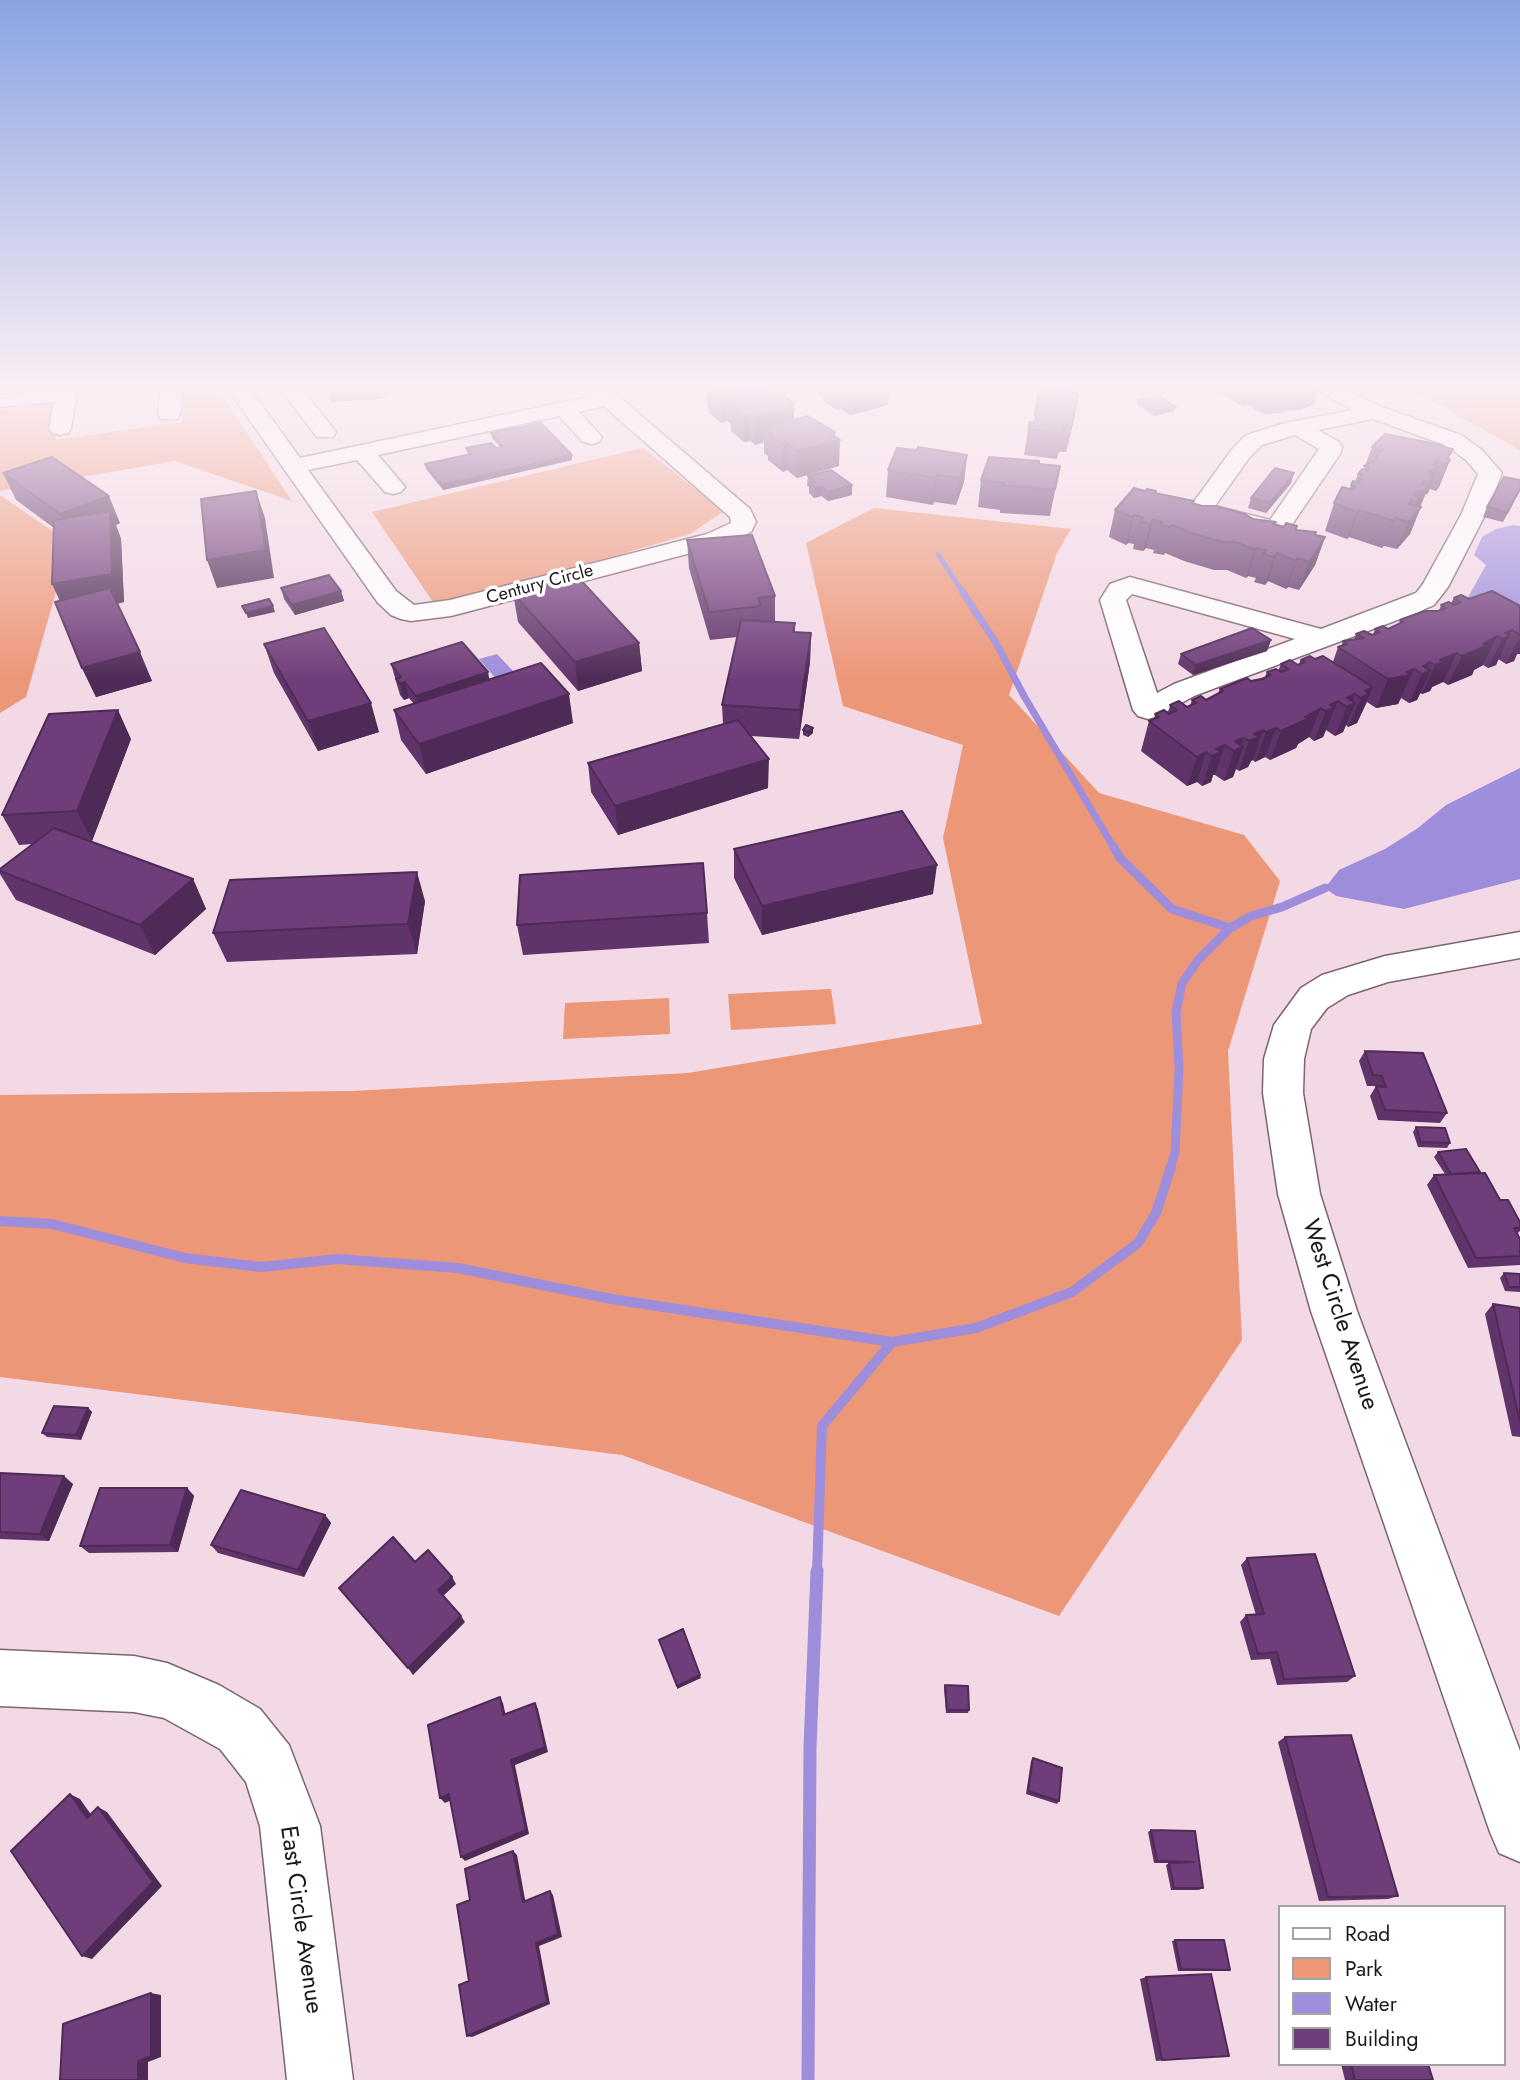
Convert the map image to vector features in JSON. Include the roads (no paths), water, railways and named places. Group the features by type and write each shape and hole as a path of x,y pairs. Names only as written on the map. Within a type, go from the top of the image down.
{"street":[{"name":"Century Circle","path":"309,486 387,597 401,609 411,613 428,613 716,539 742,527 744,522 741,513 709,486"},
{"path":"1217,486 1202,507 1209,514 1264,528 1278,527 1307,486"},
{"path":"1322,638 1130,585 1119,590 1113,600 1148,710 1184,690 1322,638 1425,599 1435,587 1473,515 1484,486"},
{"name":"West Circle Avenue","path":"1520,944 1385,969 1335,985 1314,998 1293,1025 1284,1059 1283,1093 1299,1194 1334,1311 1520,1832"},
{"name":"East Circle Avenue","path":"0,1678 134,1684 167,1691 200,1705 240,1728 269,1765 290,1826 320,2080"}],"water":[{"path":"1520,526 1520,636 1467,599 1486,565 1474,555 1482,537 1496,529"},
{"path":"497,654 515,673 496,679 479,659"},
{"path":"1520,768 1520,879 1404,909 1336,896 1325,888 1339,870 1385,849 1418,828 1446,805"}],"waterway":[{"path":"938,554 963,593"},
{"path":"962,591 996,643 1024,696 1114,848"},
{"path":"1113,846 1120,858 1172,909 1230,928"},
{"path":"1230,928 1251,916 1282,907 1325,888"},
{"path":"1170,1169 1175,1153 1179,1069 1176,1012 1182,983 1199,959 1230,928"},
{"path":"892,1342 976,1328 1072,1292 1138,1243 1156,1213 1171,1167"},
{"path":"0,1221 52,1224 185,1258 261,1267 337,1259 458,1268 612,1299 892,1342"},
{"path":"817,1573 822,1426 892,1342"},
{"path":"808,2080 810,1747 817,1571"}]}
